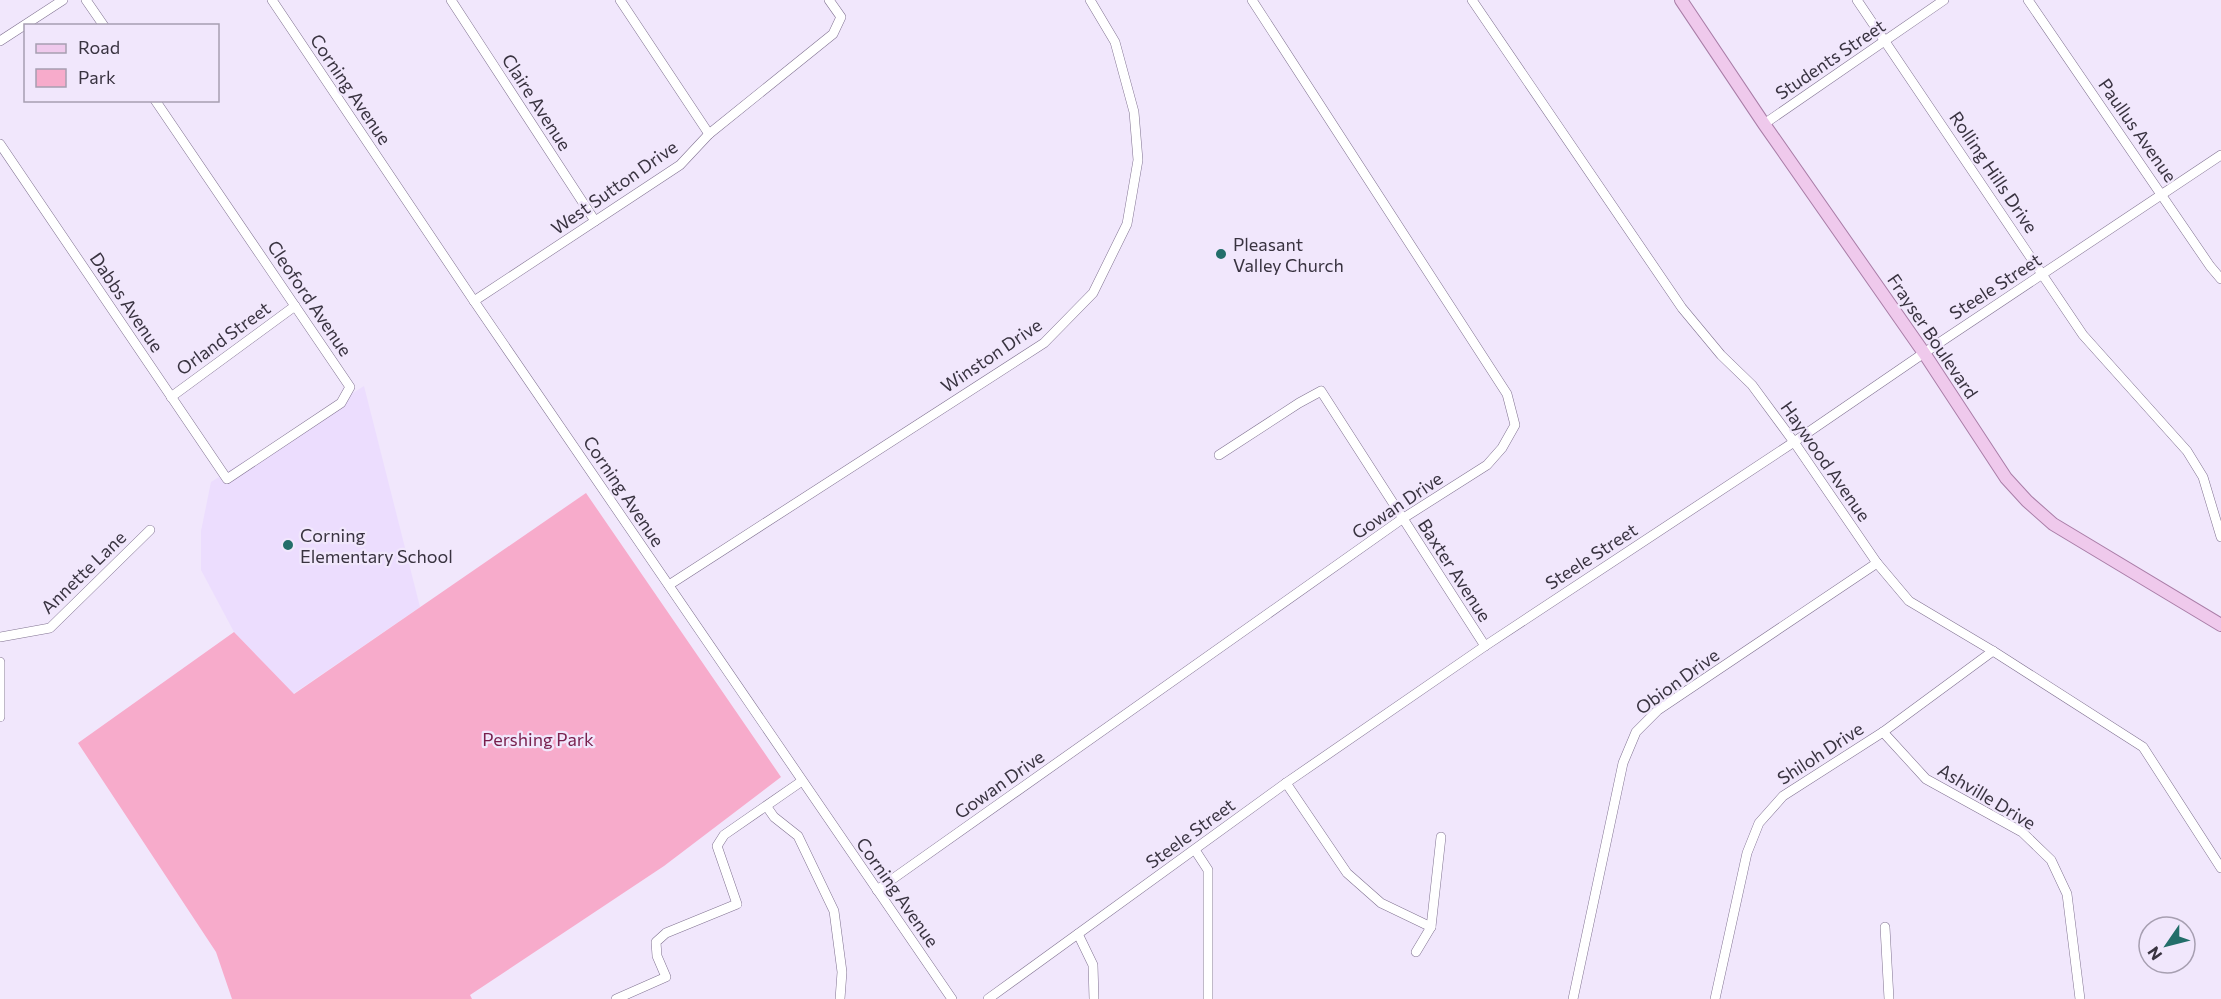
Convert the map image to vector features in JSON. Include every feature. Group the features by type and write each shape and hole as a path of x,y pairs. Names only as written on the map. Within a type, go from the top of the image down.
{"main road":[{"name":"Frayser Boulevard","path":"1681,0 1764,124 1924,353 2006,478 2053,525 2221,624"}],"street":[{"path":"26,24 63,0"},
{"path":"86,0 103,24"},
{"name":"Corning Avenue","path":"272,0 474,301 952,999"},
{"name":"Claire Avenue","path":"451,0 595,221"},
{"path":"620,0 709,134"},
{"name":"West Sutton Drive","path":"474,301 680,165 709,134 834,34 841,17 829,0"},
{"name":"Winston Drive","path":"669,585 1044,343 1093,293 1126,224 1138,160 1134,112 1115,42 1090,0"},
{"name":"Gowan Drive","path":"877,890 1402,519 1487,465 1502,448 1515,425 1507,394 1252,0"},
{"name":"Haywood Avenue","path":"1472,0 1682,308 1721,355 1752,385 1877,563 1909,602 1993,651 2143,747 2221,868"},
{"name":"Rolling Hills Drive","path":"1857,0 2083,335 2187,451 2203,477 2221,537"},
{"name":"Students Street","path":"1764,124 1944,0"},
{"name":"Paullus Avenue","path":"2028,0 2221,279"},
{"path":"0,41 24,25"},
{"name":"Cleoford Avenue","path":"156,102 350,387 341,403 227,479"},
{"name":"Dabbs Avenue","path":"0,144 227,479"},
{"name":"Steele Street","path":"988,999 1286,783 1485,646 2221,155"},
{"name":"Orland Street","path":"171,397 295,306"},
{"name":"Baxter Avenue","path":"1219,455 1321,391 1485,646"},
{"name":"Annette Lane","path":"0,637 50,628 150,530"},
{"name":"Obion Drive","path":"1573,999 1623,763 1636,732 1658,710 1877,563"},
{"name":"Shiloh Drive","path":"1715,999 1747,853 1759,823 1783,796 1883,732 1993,651"},
{"path":"0,662 0,717"},
{"name":"Ashville Drive","path":"1883,732 1926,779 2022,832 2051,860 2067,894 2080,999"},
{"path":"616,999 666,977 657,956 656,942 666,933 737,904 717,846 724,835 802,781"},
{"path":"1286,783 1347,873 1382,903 1431,927"},
{"path":"767,807 774,817 798,836 834,910 842,972 840,999"},
{"path":"1416,952 1431,927 1441,837"},
{"path":"1195,850 1208,870 1208,999"},
{"path":"1885,927 1889,999"},
{"path":"1078,934 1093,965 1094,999"}],"shaded area":[{"path":"364,386 420,607 293,694 234,632 201,570 201,531 211,482"}],"green space":[{"name":"Pershing Park","path":"586,493 781,777 664,866 470,995 472,999 232,999 216,952 78,743 234,632 294,694"}],"place":[{"name":"Pleasant Valley Church","path":"1221,254"},
{"name":"Corning Elementary School","path":"288,545"}]}
